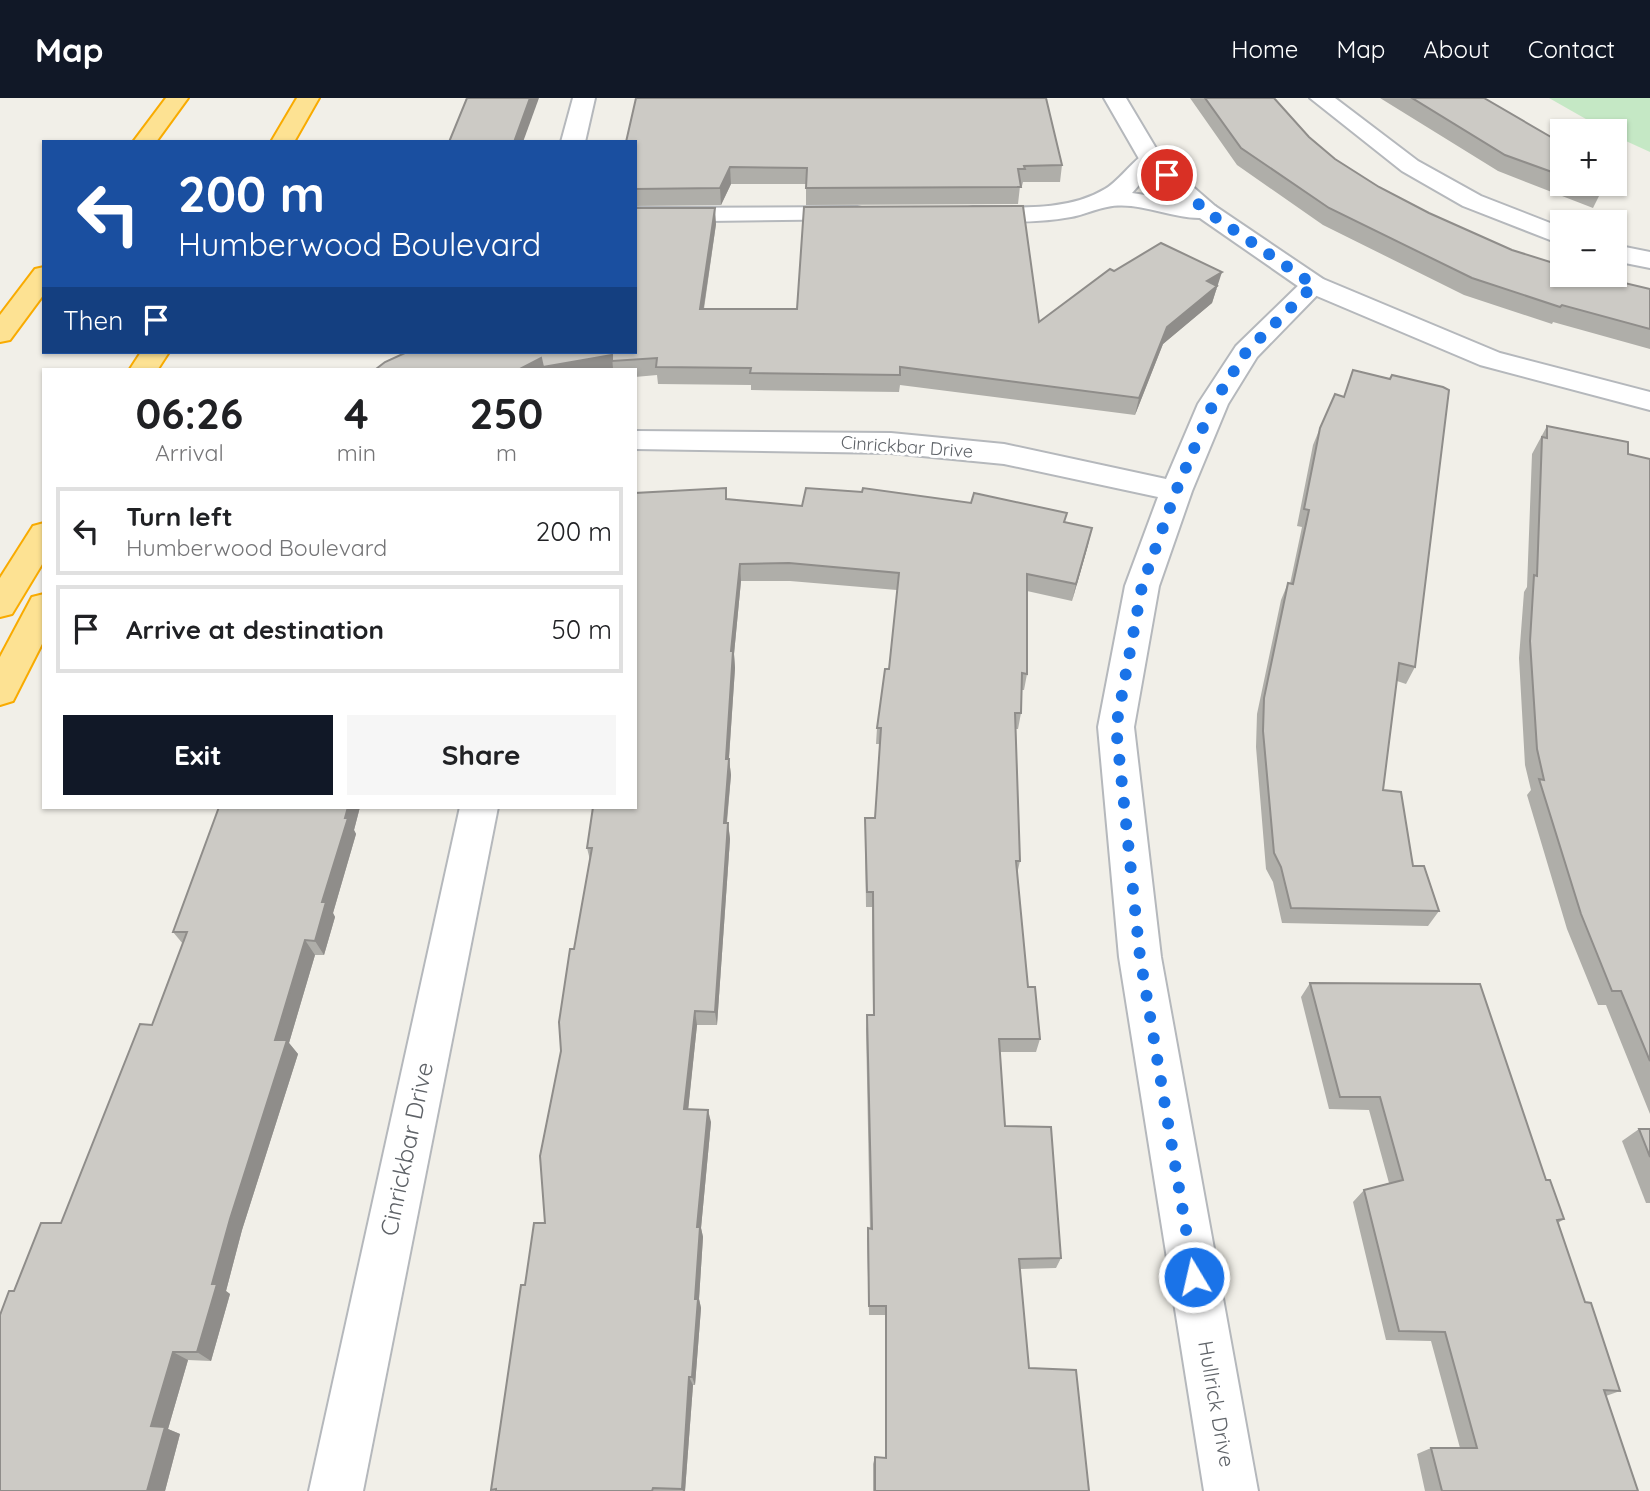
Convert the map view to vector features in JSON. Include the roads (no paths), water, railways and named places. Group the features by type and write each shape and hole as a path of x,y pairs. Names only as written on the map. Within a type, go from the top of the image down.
{"highway":[{"path":"146,140 177,98"},
{"path":"283,140 308,98"},
{"path":"0,308 42,262"},
{"path":"0,334 42,278"},
{"path":"0,605 42,537"},
{"path":"0,691 42,610"}],"street":[{"path":"574,140 584,98"},
{"path":"1115,98 1150,159 1206,211 1314,285 1490,359 1650,401"},
{"path":"1321,98 1410,166 1472,201 1550,232"},
{"path":"955,214 1054,213 1105,199 1128,186 1150,159"},
{"path":"1105,199 1157,202 1206,211"},
{"path":"637,215 885,214"},
{"path":"1627,255 1650,260"},
{"name":"Hullrick Drive","path":"1231,1491 1140,957 1116,727 1142,586 1176,491 1213,404 1246,352 1314,285"},
{"name":"Cinrickbar Drive","path":"637,440 891,443 1004,454 1176,491"},
{"name":"Cinrickbar Drive","path":"336,1491 479,809"}]}
